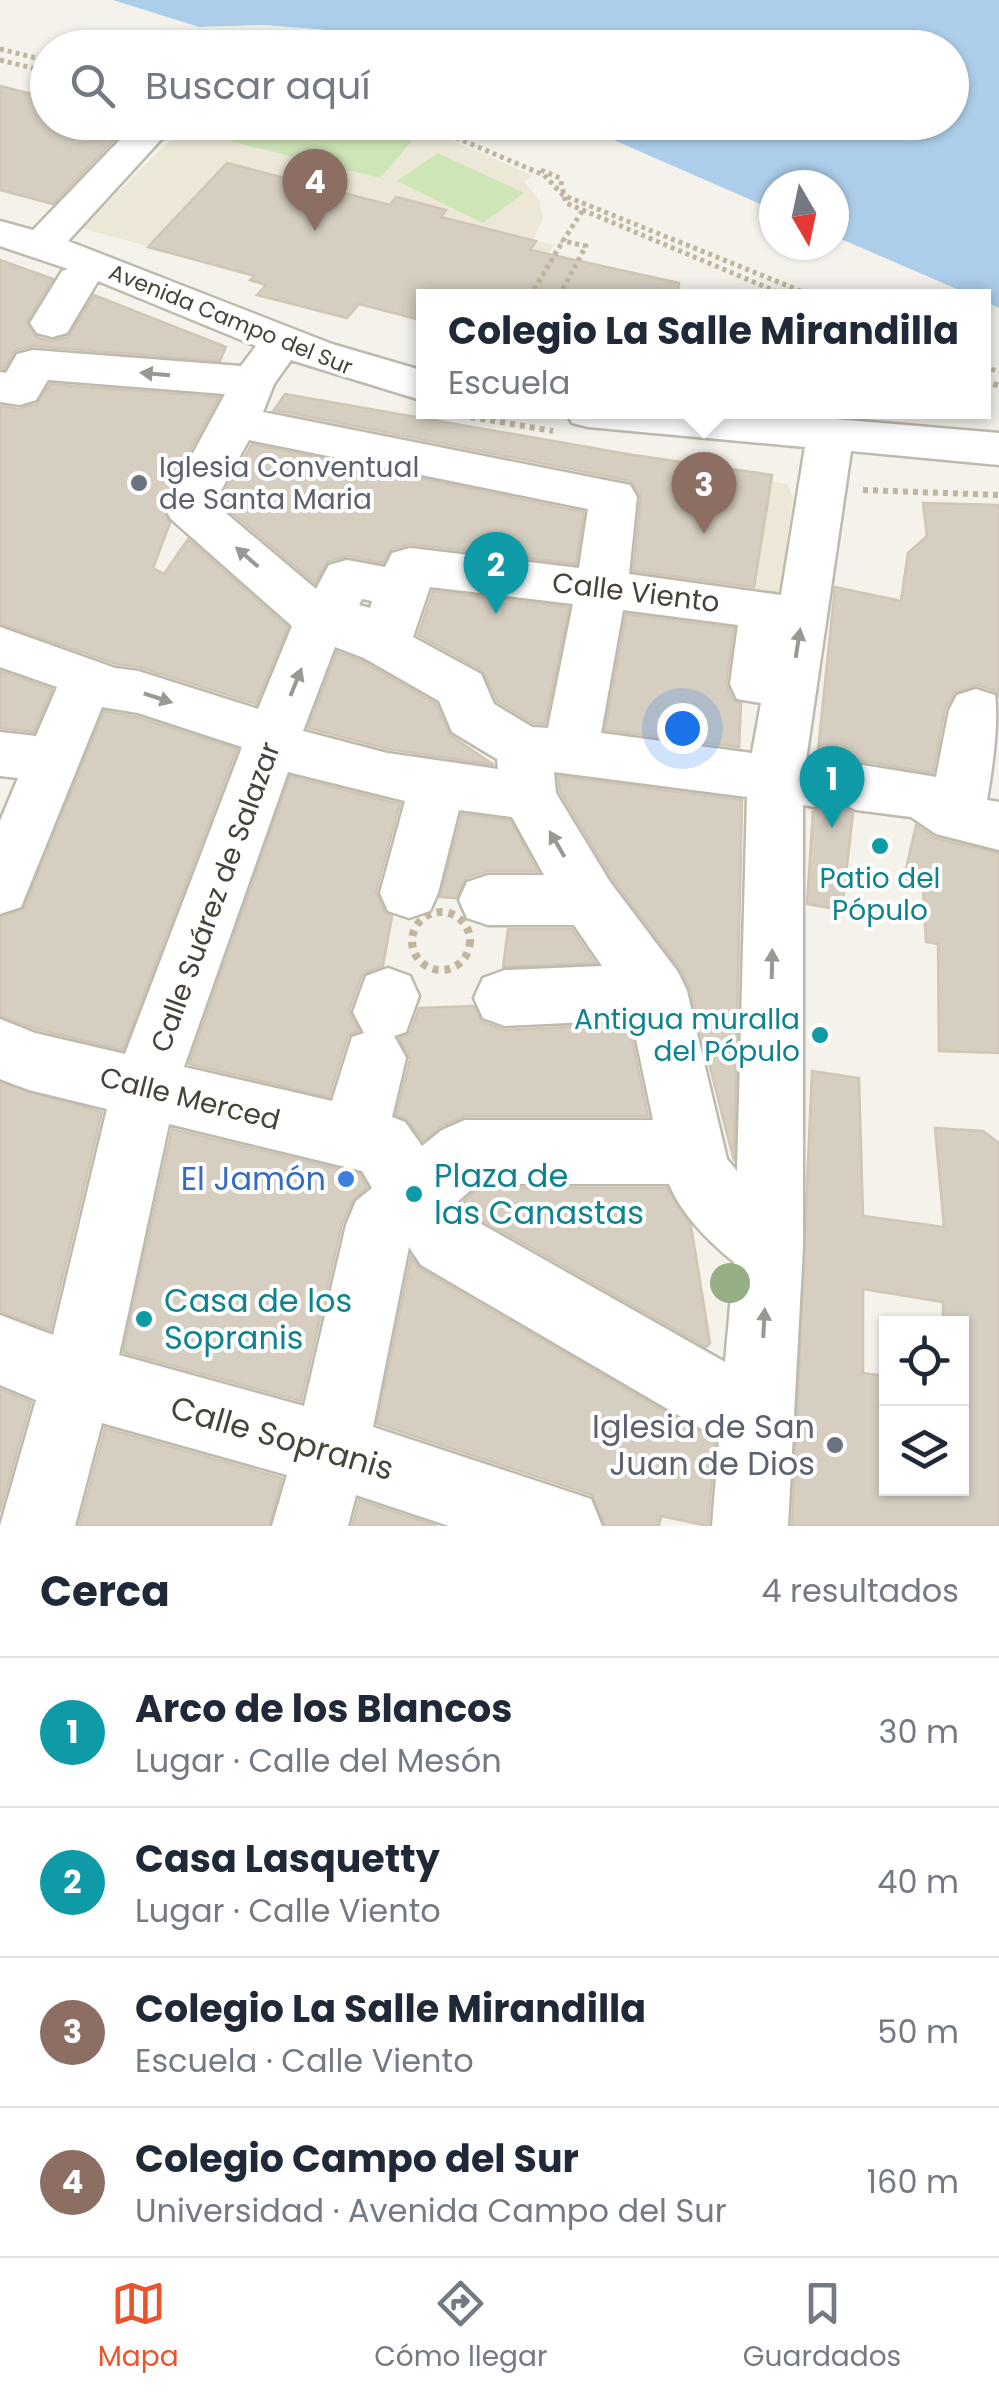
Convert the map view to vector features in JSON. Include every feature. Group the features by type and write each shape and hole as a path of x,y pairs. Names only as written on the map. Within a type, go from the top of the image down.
{"street":[{"path":"41,244 142,140"},
{"name":"Avenida Campo del Sur","path":"0,233 41,244 356,370 416,384"},
{"path":"76,280 33,352 244,402 613,498 602,587 541,765"},
{"path":"282,340 188,507 320,621 390,621 462,689 471,716 541,765 589,900 656,991 690,1152 706,1188 735,1220 769,1247"},
{"path":"622,419 836,463 999,449"},
{"path":"750,1526 798,781 824,490 836,463"},
{"name":"Calle Viento","path":"390,621 410,566 766,609 798,781"},
{"name":"Calle Suárez de Salazar","path":"37,1526 78,1380 145,1086 271,742 320,621"},
{"path":"0,647 88,677 104,687 138,692 261,731 271,742 323,760 438,784 541,765 798,781 924,796 978,822 976,710"},
{"path":"0,889 88,677"},
{"path":"0,754 54,760"},
{"path":"438,784 444,903 589,900"},
{"path":"505,998 656,991"},
{"path":"310,1526 396,1188 382,1022"},
{"name":"Calle Merced","path":"0,1048 29,1061 145,1086 396,1188 758,1421"},
{"path":"396,1188 465,1152 690,1152"},
{"name":"Calle Sopranis","path":"0,1350 78,1380 331,1450 564,1526"}],"path":[{"path":"0,50 30,57"},
{"path":"0,60 30,68"},
{"path":"461,140 544,175 563,194 796,289"},
{"path":"472,140 560,178 566,203 769,289"},
{"path":"534,289 583,210"},
{"path":"563,289 586,246 564,241"},
{"path":"836,463 999,495"},
{"path":"444,903 470,929 468,954 454,966 434,968 416,958 410,941 417,924 444,903"}],"shaded area":[{"path":"171,140 451,140 532,175 524,182 538,198 543,218 533,240 554,245 524,289 416,289 416,319 359,304 347,318 257,296 266,285 250,280 254,275 81,228"},
{"path":"601,453 764,474 771,481 787,484 793,498 779,595 625,578 603,487"}],"green space":[{"path":"231,140 413,140 380,178"},
{"path":"438,153 524,193 483,223 397,181"}],"water":[{"path":"113,0 999,0 999,308 991,304 991,289 957,289 849,242 849,170 759,170 759,203 614,140 969,140 969,30 326,30 263,25 199,27"}],"pier":[{"path":"108,0 199,27 263,25 326,30 192,30 112,5"},
{"path":"603,140 612,140 759,204 759,208"}],"building":[{"path":"0,86 30,94 30,140 114,140 53,204 0,190"},
{"path":"227,163 390,205 396,197 446,210 441,217 536,241 530,250 679,283 678,289 416,289 416,319 359,304 347,318 257,295 266,285 250,280 255,276 148,247"},
{"path":"0,260 53,279 27,321 36,337 51,341 68,337 94,295 226,347 220,361 33,346 16,350 4,369 0,368"},
{"path":"50,384 219,397 161,505 170,523 153,568 164,574 188,539 288,627 256,704 139,667 116,664 0,624 0,406 19,409 37,404"},
{"path":"285,394 416,419 772,475 754,587 633,571 641,497 631,481 274,410"},
{"path":"252,444 584,512 576,564 409,544 391,549 383,563 348,556 328,561 315,583 219,502"},
{"path":"923,503 999,505 999,698 996,691 977,685 954,693 945,709 933,773 857,760 836,767 817,760 835,587 901,601 908,553 927,536"},
{"path":"433,591 569,607 545,724 533,723 497,701 483,671 418,635"},
{"path":"626,614 734,628 726,684 734,701 741,703 739,747 605,730"},
{"path":"337,652 362,661 436,704 450,735 494,765 388,749 308,728"},
{"path":"0,671 52,689 34,732 0,728"},
{"path":"104,711 137,717 237,749 123,1050 0,1016 0,917 24,908"},
{"path":"290,776 400,804 376,892 385,913 392,916 383,966 362,975 349,1011 359,1031 348,1036 329,1097 189,1064"},
{"path":"558,776 742,800 734,1161 690,989 681,970 613,880 560,792"},
{"path":"835,804 853,813 842,910 807,904 813,811"},
{"path":"462,814 510,820 538,871 487,871 466,878 456,898 440,897"},
{"path":"916,825 935,838 999,853 999,1053 939,1051 938,944 926,942 923,887 904,878"},
{"path":"508,929 572,929 595,963 503,967"},
{"path":"474,1006 482,1022 505,1030 629,1024 648,1116 465,1116 440,1127 423,1141 408,1120 396,1115 410,1059 399,1038 410,1033 419,1008"},
{"path":"812,1071 859,1078 863,1216 944,1227 935,1128 983,1131 999,1143 999,1526 792,1526"},
{"path":"0,1083 102,1112 50,1330 0,1312"},
{"path":"172,1129 360,1174 367,1187 353,1200 342,1224 301,1401 123,1352"},
{"path":"479,1188 667,1188 691,1226 710,1343 706,1347 472,1214 464,1201"},
{"path":"411,1257 419,1268 715,1441 708,1526 661,1516 659,1526 605,1526 592,1495 377,1424"},
{"path":"0,1389 31,1402 0,1512"},
{"path":"105,1428 282,1478 269,1526 79,1526"},
{"path":"359,1500 437,1526 352,1526"}],"place":[{"name":"Colegio Campo del Sur","path":"315,231"},
{"name":"Iglesia Conventual de Santa Maria","path":"139,483"},
{"name":"Colegio La Salle Mirandilla","path":"704,534"},
{"name":"Casa Lasquetty","path":"496,614"},
{"name":"Arco de los Blancos","path":"832,828"},
{"name":"Patio del Pópulo","path":"880,846"},
{"name":"Antigua muralla del Pópulo","path":"820,1035"},
{"name":"El Jamón","path":"346,1179"},
{"name":"Plaza de las Canastas","path":"414,1194"},
{"name":"Casa de los Sopranis","path":"144,1319"},
{"name":"Iglesia de San Juan de Dios","path":"835,1445"}]}
